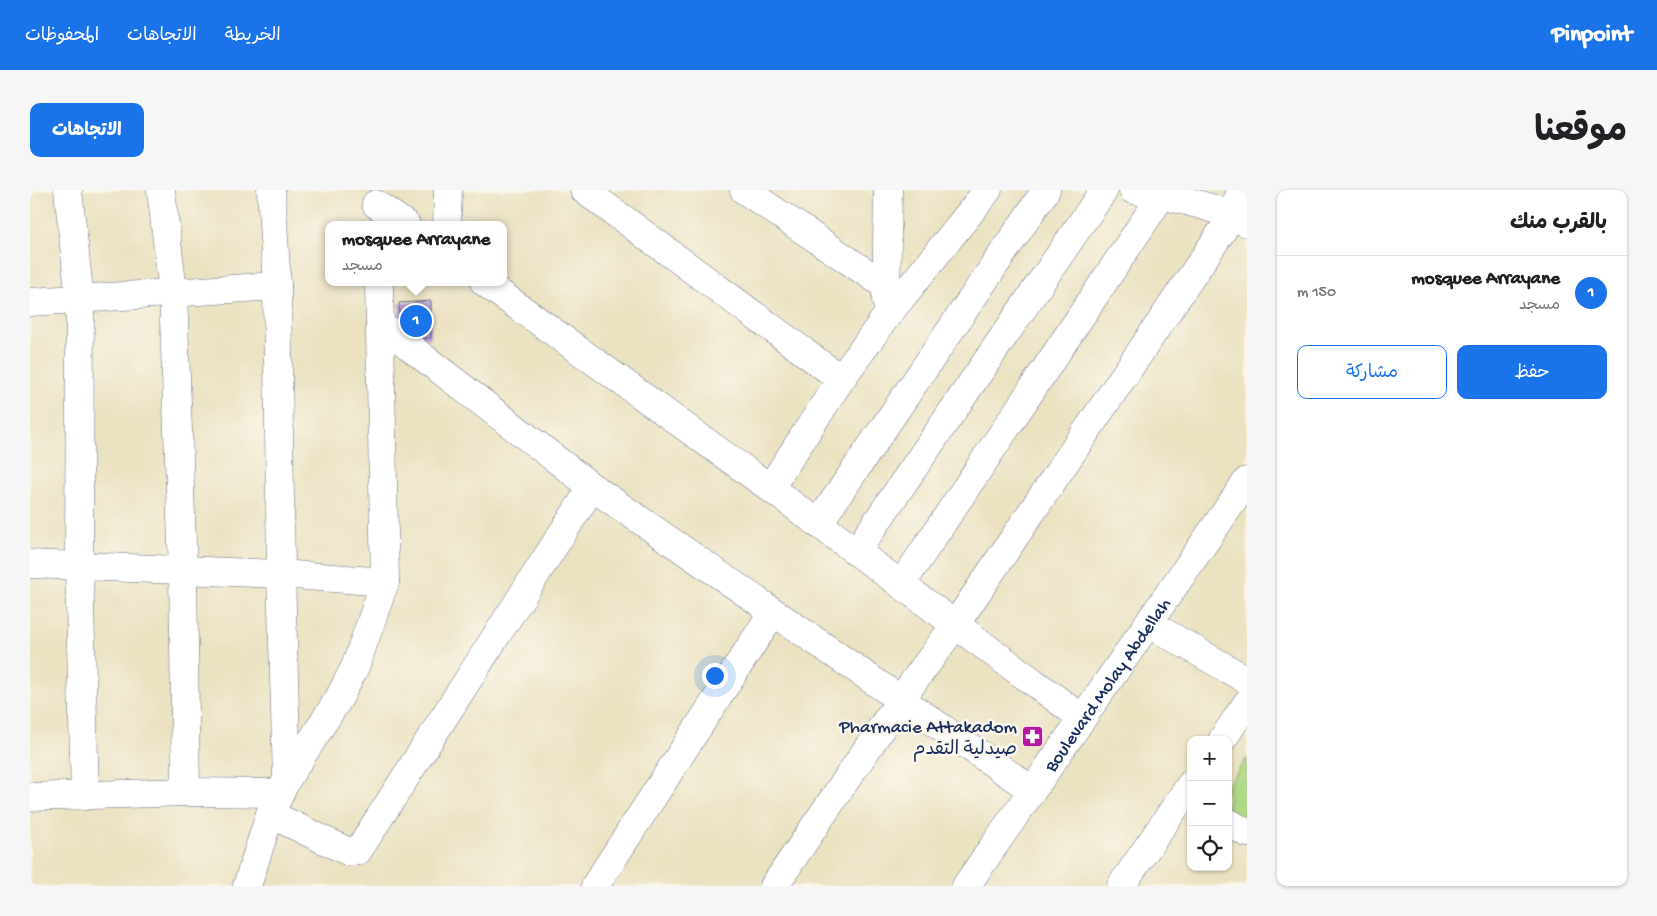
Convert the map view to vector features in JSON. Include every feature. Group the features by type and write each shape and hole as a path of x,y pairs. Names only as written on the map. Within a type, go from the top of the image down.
{"street":[{"path":"68,190 80,300 79,566 85,796"},
{"path":"161,190 173,292 183,571 186,792"},
{"path":"271,190 277,286 281,574 279,795"},
{"path":"447,221 448,190"},
{"path":"584,190 841,379"},
{"path":"744,190 886,286"},
{"path":"886,316 888,190"},
{"path":"770,488 841,379 886,316 988,190"},
{"path":"818,524 1046,190"},
{"path":"856,552 1104,190"},
{"path":"774,886 1240,209 1162,193 1133,190"},
{"path":"901,585 1162,193"},
{"path":"376,206 400,221"},
{"path":"30,302 277,286"},
{"path":"247,886 279,795 340,698 355,667 385,582 378,286"},
{"path":"490,286 770,488 1082,718"},
{"path":"380,324 592,486 1032,790"},
{"name":"Boulevard Molay Abdellah","path":"966,886 1247,481"},
{"path":"30,797 186,792 279,795 349,852 358,851 592,486"},
{"path":"30,564 281,574 385,582"},
{"path":"595,886 773,612"},
{"path":"1148,623 1247,680"},
{"path":"1225,736 1247,703"},
{"path":"1121,886 1187,794"},
{"path":"1232,824 1247,833"}],"green space":[{"path":"1247,758 1247,844 1232,834 1232,779"}],"building":[{"path":"431,301 431,338 402,340 399,303"}],"place":[{"name":"mosquee Arrayane","path":"416,321"},
{"name":"Pharmacie Attakadom صيدلية التقدم","path":"1033,736"}]}
